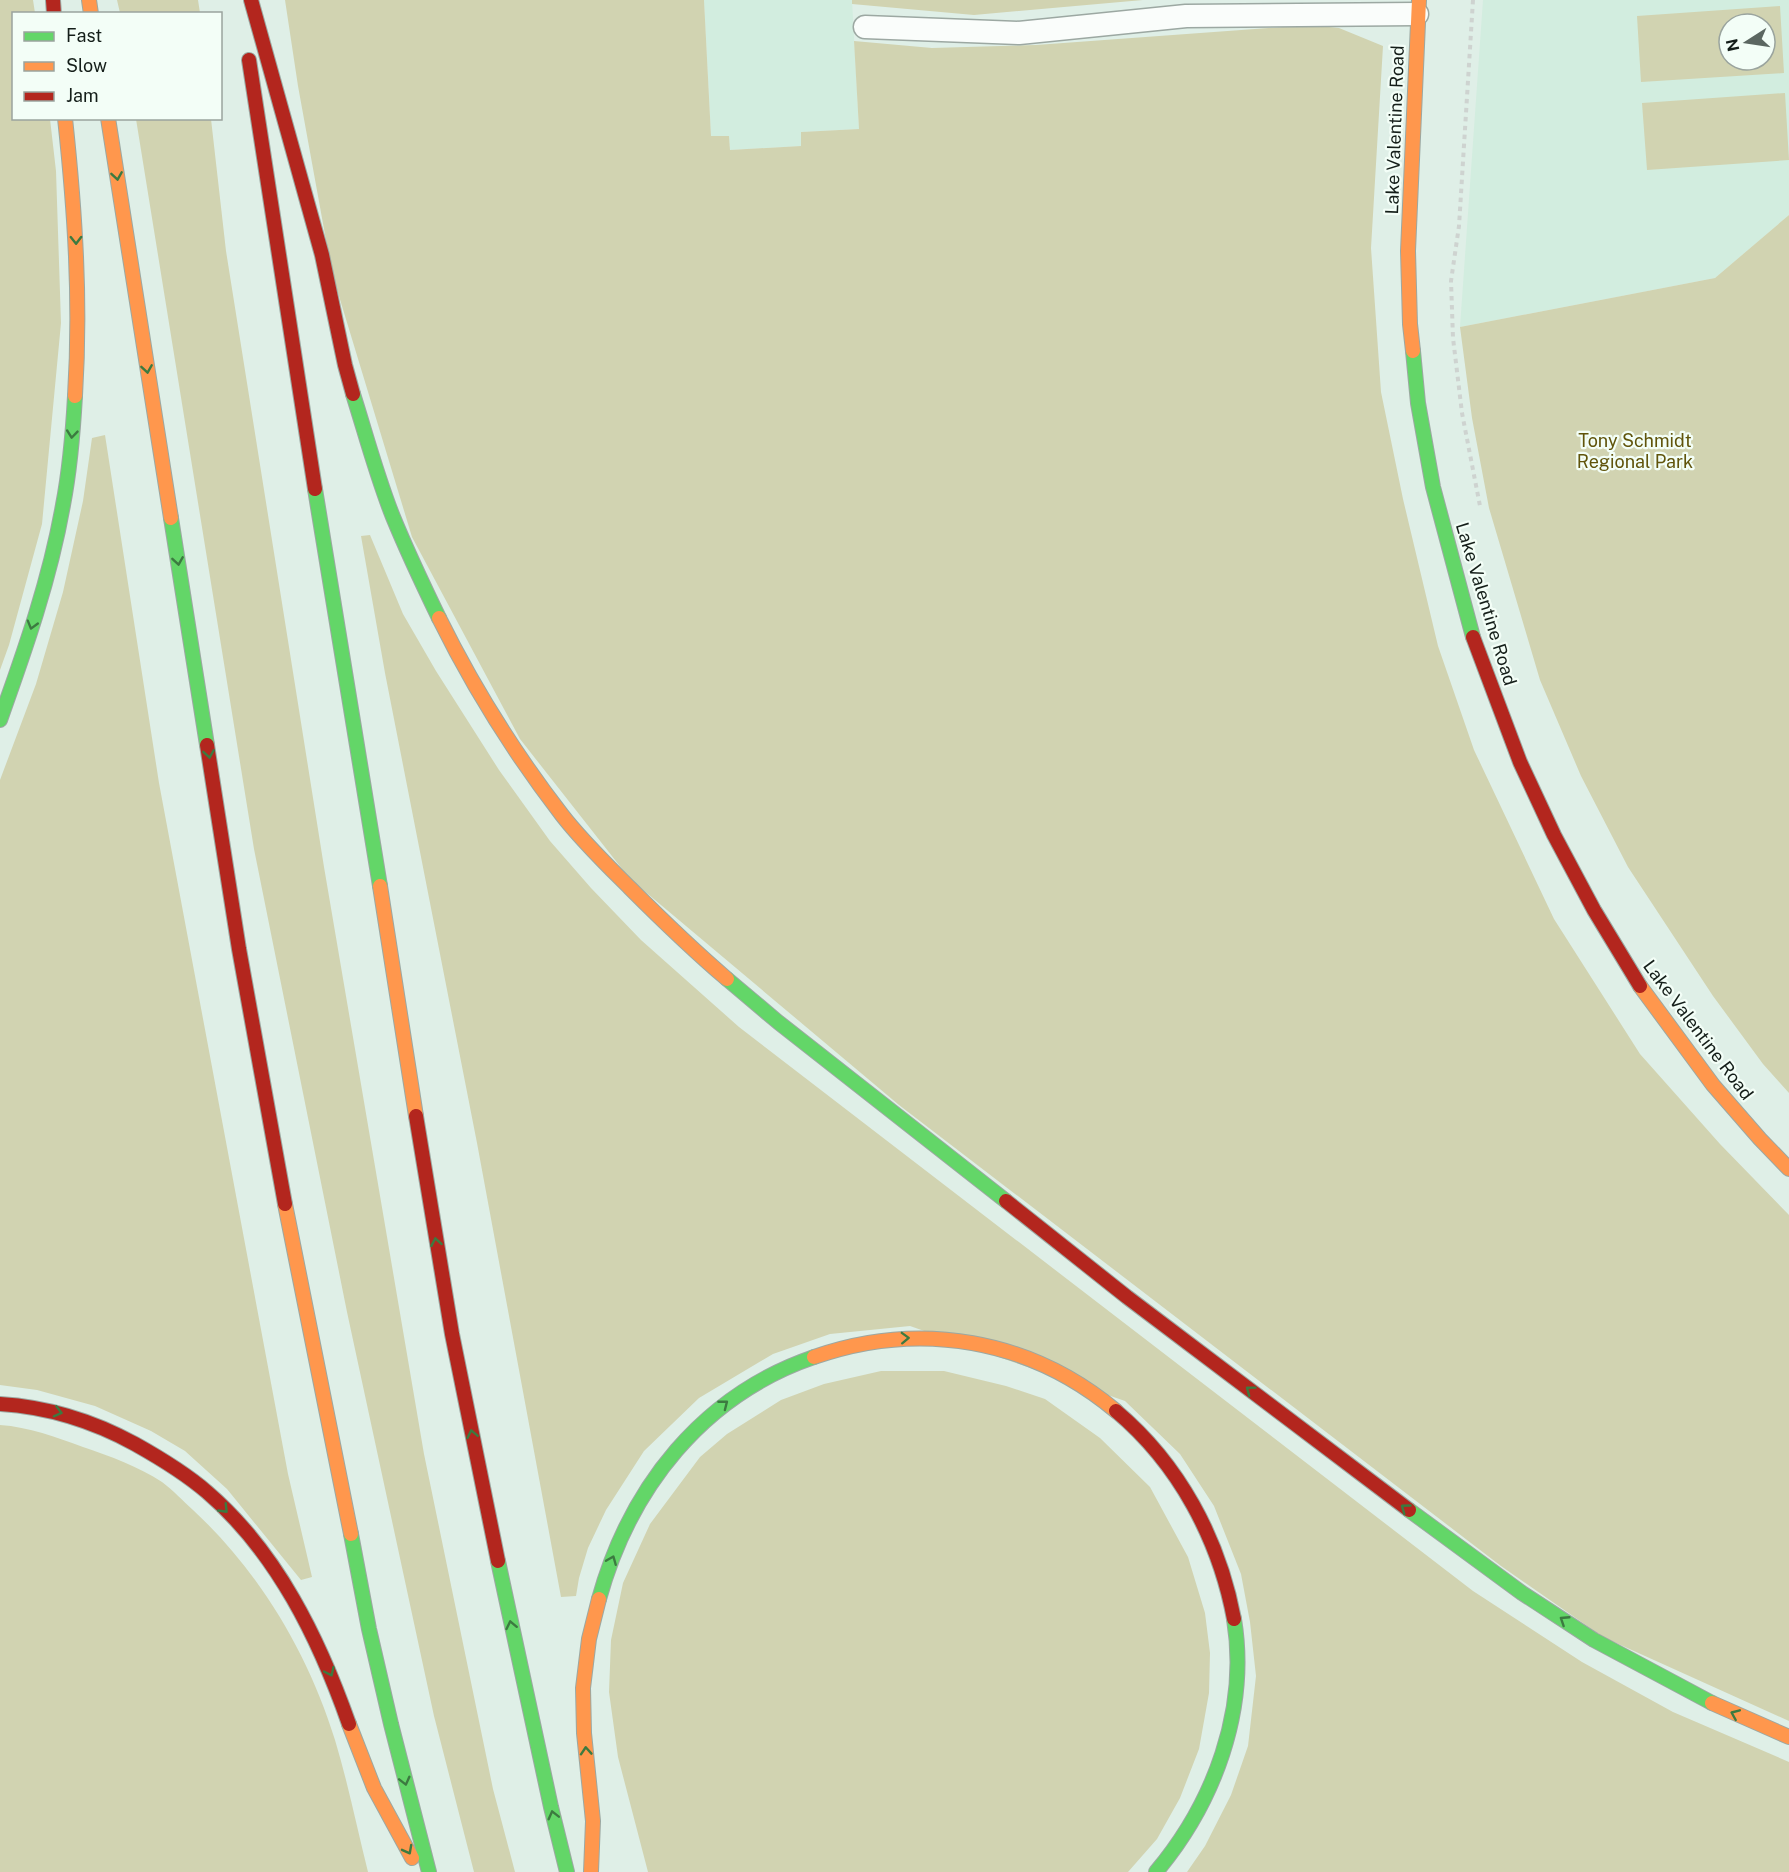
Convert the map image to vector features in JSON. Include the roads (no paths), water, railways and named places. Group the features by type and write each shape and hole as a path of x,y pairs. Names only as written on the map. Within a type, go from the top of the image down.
{"main road":[{"path":"251,0 322,255 345,364 373,460 393,516 414,566 456,653 512,745 563,816 597,855 674,932 778,1022 1127,1297 1378,1488 1522,1593 1594,1640 1711,1703 1789,1737"},
{"name":"Lake Valentine Road","path":"1418,7 1408,251 1410,324 1419,403 1433,488 1471,631 1525,773 1554,836 1636,981 1713,1085 1789,1169"},
{"path":"246,46 336,625 452,1334 504,1591 567,1872"},
{"path":"0,720 46,577 68,475 74,417 77,346 76,232 65,120"},
{"path":"108,120 239,949 264,1092 369,1629 429,1872"},
{"path":"591,1872 593,1821 583,1704 586,1659 605,1577 622,1534 666,1460 695,1427 729,1400 770,1375 810,1356 854,1344 897,1338 936,1337 976,1342 1043,1364 1084,1386 1121,1413 1157,1449 1183,1485 1220,1563 1233,1612 1238,1659 1234,1703 1225,1744 1211,1789 1177,1849 1156,1872"},
{"path":"0,1404 34,1406 68,1415 110,1432 150,1452 223,1506 251,1539 310,1630 334,1680 369,1777 420,1872"}],"lane":[{"path":"866,27 1019,33 1186,16 1418,7"}],"park label":[{"name":"Tony Schmidt Regional Park","path":"1635,451"}]}
